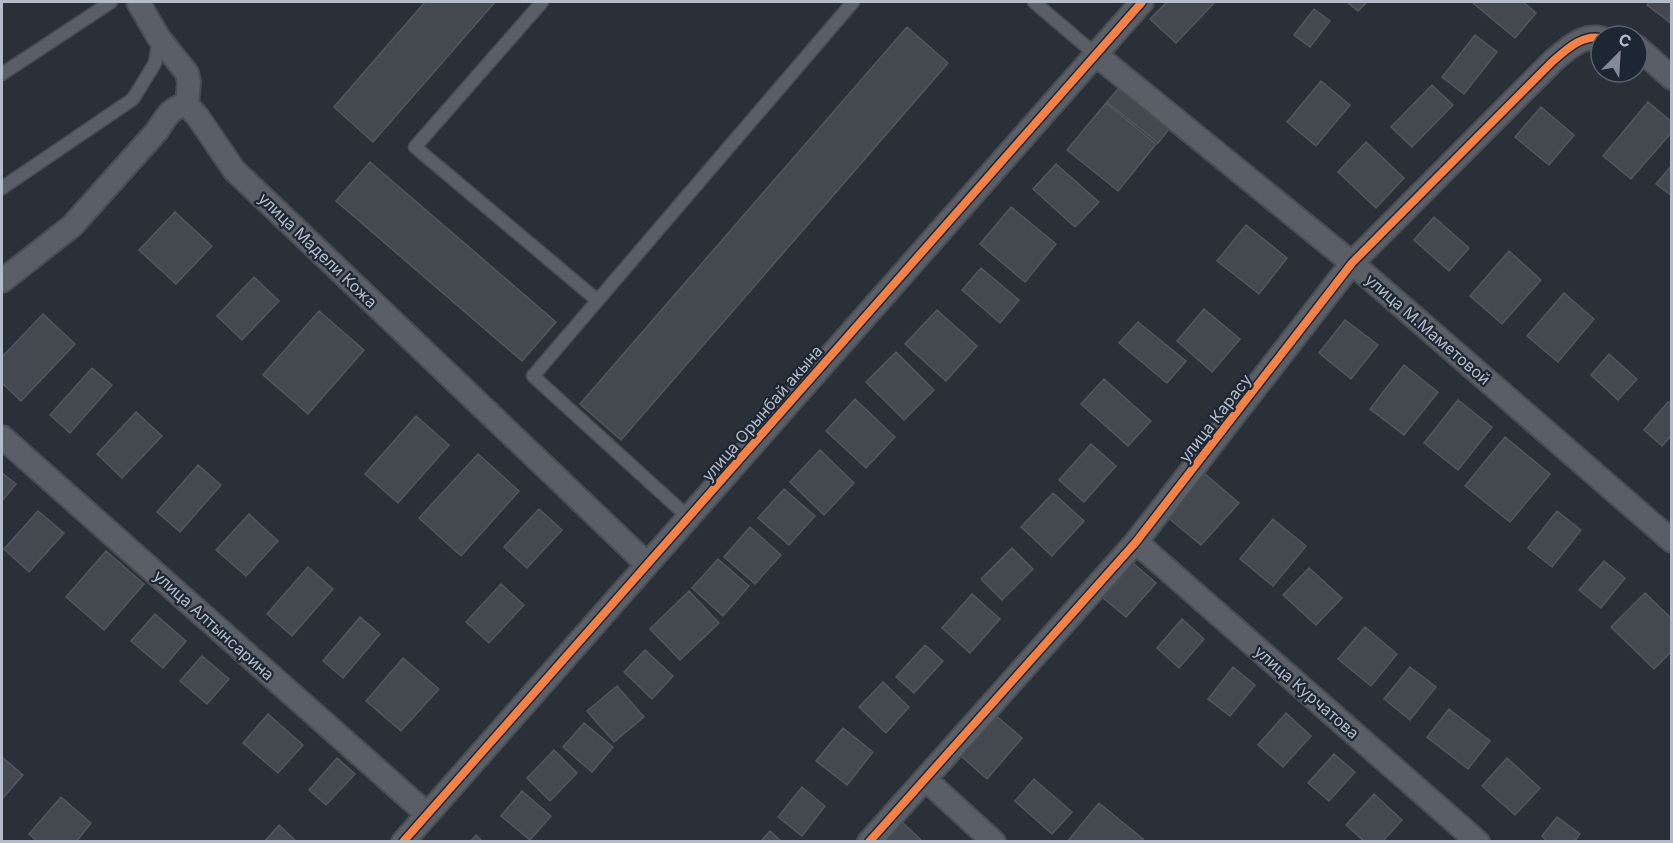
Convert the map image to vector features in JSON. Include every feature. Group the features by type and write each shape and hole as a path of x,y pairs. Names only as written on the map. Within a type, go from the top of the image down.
{"street":[{"path":"2,281 72,226 157,131 168,114 179,106 187,105 189,82 187,73 159,38 138,2"},
{"name":"улица Орынбай акына","path":"403,842 1142,2"},
{"name":"улица Карасу","path":"869,842 1136,542 1352,263 1553,61 1574,43 1589,39"},
{"name":"улица М.Маметовой","path":"1095,54 1352,263 1671,541"},
{"path":"1649,58 1671,78"},
{"name":"улица Мадели Кожа","path":"187,105 198,117 234,170 647,564"},
{"name":"улица Алтынсарина","path":"2,437 427,814"},
{"name":"улица Курчатова","path":"1136,542 1478,842"},
{"path":"925,779 994,842"}],"lane":[{"path":"2,74 111,2"},
{"path":"542,2 415,147 597,300"},
{"path":"688,517 533,376 853,2"},
{"path":"1034,2 1095,54"},
{"path":"2,188 133,99 155,63 159,38"}],"building":[{"path":"425,2 495,2 373,142 334,107"},
{"path":"1167,2 1215,2 1176,43 1150,19"},
{"path":"1347,2 1367,2 1358,11"},
{"path":"1474,2 1523,2 1536,13 1515,38"},
{"path":"1649,2 1672,2 1672,24 1647,5"},
{"path":"1314,9 1330,21 1310,47 1294,35"},
{"path":"907,27 948,63 621,440 580,404"},
{"path":"1475,35 1497,52 1464,94 1442,77"},
{"path":"1321,81 1350,105 1316,146 1287,122"},
{"path":"1123,83 1173,124 1158,143 1107,102"},
{"path":"1432,85 1453,105 1412,147 1391,127"},
{"path":"1648,102 1672,122 1672,132 1631,179 1603,156"},
{"path":"1106,103 1156,144 1118,191 1067,150"},
{"path":"1541,107 1574,135 1549,165 1515,137"},
{"path":"1366,142 1404,178 1376,208 1338,172"},
{"path":"370,162 556,322 522,361 336,201"},
{"path":"1056,164 1099,202 1075,227 1033,189"},
{"path":"1672,165 1672,196 1656,184"},
{"path":"1011,207 1056,244 1025,282 980,244"},
{"path":"175,212 212,246 176,284 139,250"},
{"path":"1434,217 1469,248 1449,271 1414,240"},
{"path":"1246,225 1287,258 1259,294 1217,261"},
{"path":"1509,251 1541,280 1502,324 1470,296"},
{"path":"981,268 1019,300 1000,323 962,290"},
{"path":"254,277 279,301 242,340 217,316"},
{"path":"1564,293 1594,319 1558,362 1527,336"},
{"path":"1204,309 1240,339 1212,372 1177,341"},
{"path":"937,310 977,346 946,381 905,344"},
{"path":"319,311 364,350 308,414 263,375"},
{"path":"43,314 75,344 21,401 2,383 2,357"},
{"path":"1345,320 1378,345 1351,379 1319,353"},
{"path":"1138,322 1186,361 1167,383 1119,343"},
{"path":"896,352 934,390 904,420 866,382"},
{"path":"1609,354 1637,379 1618,400 1591,375"},
{"path":"1404,365 1438,392 1404,435 1370,409"},
{"path":"92,368 112,385 70,433 50,415"},
{"path":"1104,379 1151,421 1128,446 1081,404"},
{"path":"855,399 895,437 866,468 826,431"},
{"path":"1458,400 1492,427 1458,470 1424,443"},
{"path":"1668,402 1672,405 1672,435 1662,446 1644,430"},
{"path":"136,412 162,436 122,478 97,454"},
{"path":"416,416 449,445 398,503 365,474"},
{"path":"1505,437 1550,474 1510,522 1465,486"},
{"path":"1091,444 1116,466 1084,502 1059,480"},
{"path":"820,450 854,483 824,515 790,482"},
{"path":"478,454 519,491 461,556 419,518"},
{"path":"198,465 221,485 180,532 157,512"},
{"path":"2,473 16,484 2,501"},
{"path":"1204,473 1239,503 1201,545 1166,516"},
{"path":"784,489 815,516 789,545 758,518"},
{"path":"1053,493 1084,521 1052,556 1021,527"},
{"path":"539,509 562,530 527,568 504,547"},
{"path":"38,511 64,533 29,572 4,549"},
{"path":"1557,511 1581,530 1552,567 1528,548"},
{"path":"249,514 278,541 246,576 216,550"},
{"path":"1273,519 1306,546 1273,586 1240,559"},
{"path":"750,527 781,555 755,584 724,557"},
{"path":"1012,548 1033,569 1002,600 981,579"},
{"path":"106,551 144,584 104,630 66,597"},
{"path":"718,559 749,586 723,616 692,588"},
{"path":"1604,561 1625,578 1601,608 1579,590"},
{"path":"1133,563 1156,583 1126,617 1103,598"},
{"path":"308,567 333,589 292,636 267,614"},
{"path":"1309,568 1342,598 1316,625 1283,595"},
{"path":"501,584 524,605 489,643 466,622"},
{"path":"689,591 719,623 680,660 650,629"},
{"path":"1645,593 1672,619 1672,651 1654,669 1611,627"},
{"path":"972,594 1000,619 970,653 942,628"},
{"path":"155,614 186,641 163,668 131,641"},
{"path":"360,617 380,634 343,678 323,661"},
{"path":"1182,619 1204,639 1179,668 1157,648"},
{"path":"1365,627 1397,654 1371,686 1338,659"},
{"path":"925,645 943,661 914,693 896,677"},
{"path":"645,650 673,676 652,699 624,672"},
{"path":"202,656 229,679 207,704 180,681"},
{"path":"403,658 439,689 401,731 366,701"},
{"path":"1233,667 1255,685 1230,716 1208,699"},
{"path":"1410,667 1436,687 1410,720 1384,699"},
{"path":"883,682 909,707 886,733 859,707"},
{"path":"617,686 644,717 614,742 587,711"},
{"path":"1449,709 1490,741 1468,769 1427,737"},
{"path":"1286,713 1311,736 1283,767 1258,745"},
{"path":"268,714 303,745 278,773 243,743"},
{"path":"995,715 1022,738 987,779 961,756"},
{"path":"584,723 613,747 592,772 563,747"},
{"path":"843,728 873,752 847,785 816,761"},
{"path":"554,750 577,773 550,801 527,778"},
{"path":"1334,754 1355,772 1329,801 1308,783"},
{"path":"2,757 23,775 2,799"},
{"path":"337,758 355,774 326,805 309,790"},
{"path":"1507,758 1540,788 1515,815 1482,786"},
{"path":"1034,779 1072,812 1052,834 1015,801"},
{"path":"802,787 825,806 802,836 778,817"},
{"path":"522,791 551,816 530,840 501,816"},
{"path":"1374,794 1402,820 1382,842 1365,842 1346,825"},
{"path":"61,797 91,823 76,842 38,842 29,834"},
{"path":"1099,803 1143,839 1140,842 1067,842"},
{"path":"1557,817 1580,834 1574,842 1548,842 1542,836"},
{"path":"900,820 923,842 880,842"},
{"path":"279,825 296,841 296,842 264,842"},
{"path":"770,831 782,842 760,842"},
{"path":"476,835 483,842 470,842"}],"cycle path":[{"path":"403,842 1142,2"},
{"path":"869,842 1136,542 1352,263 1553,61 1569,48 1589,38"}]}
